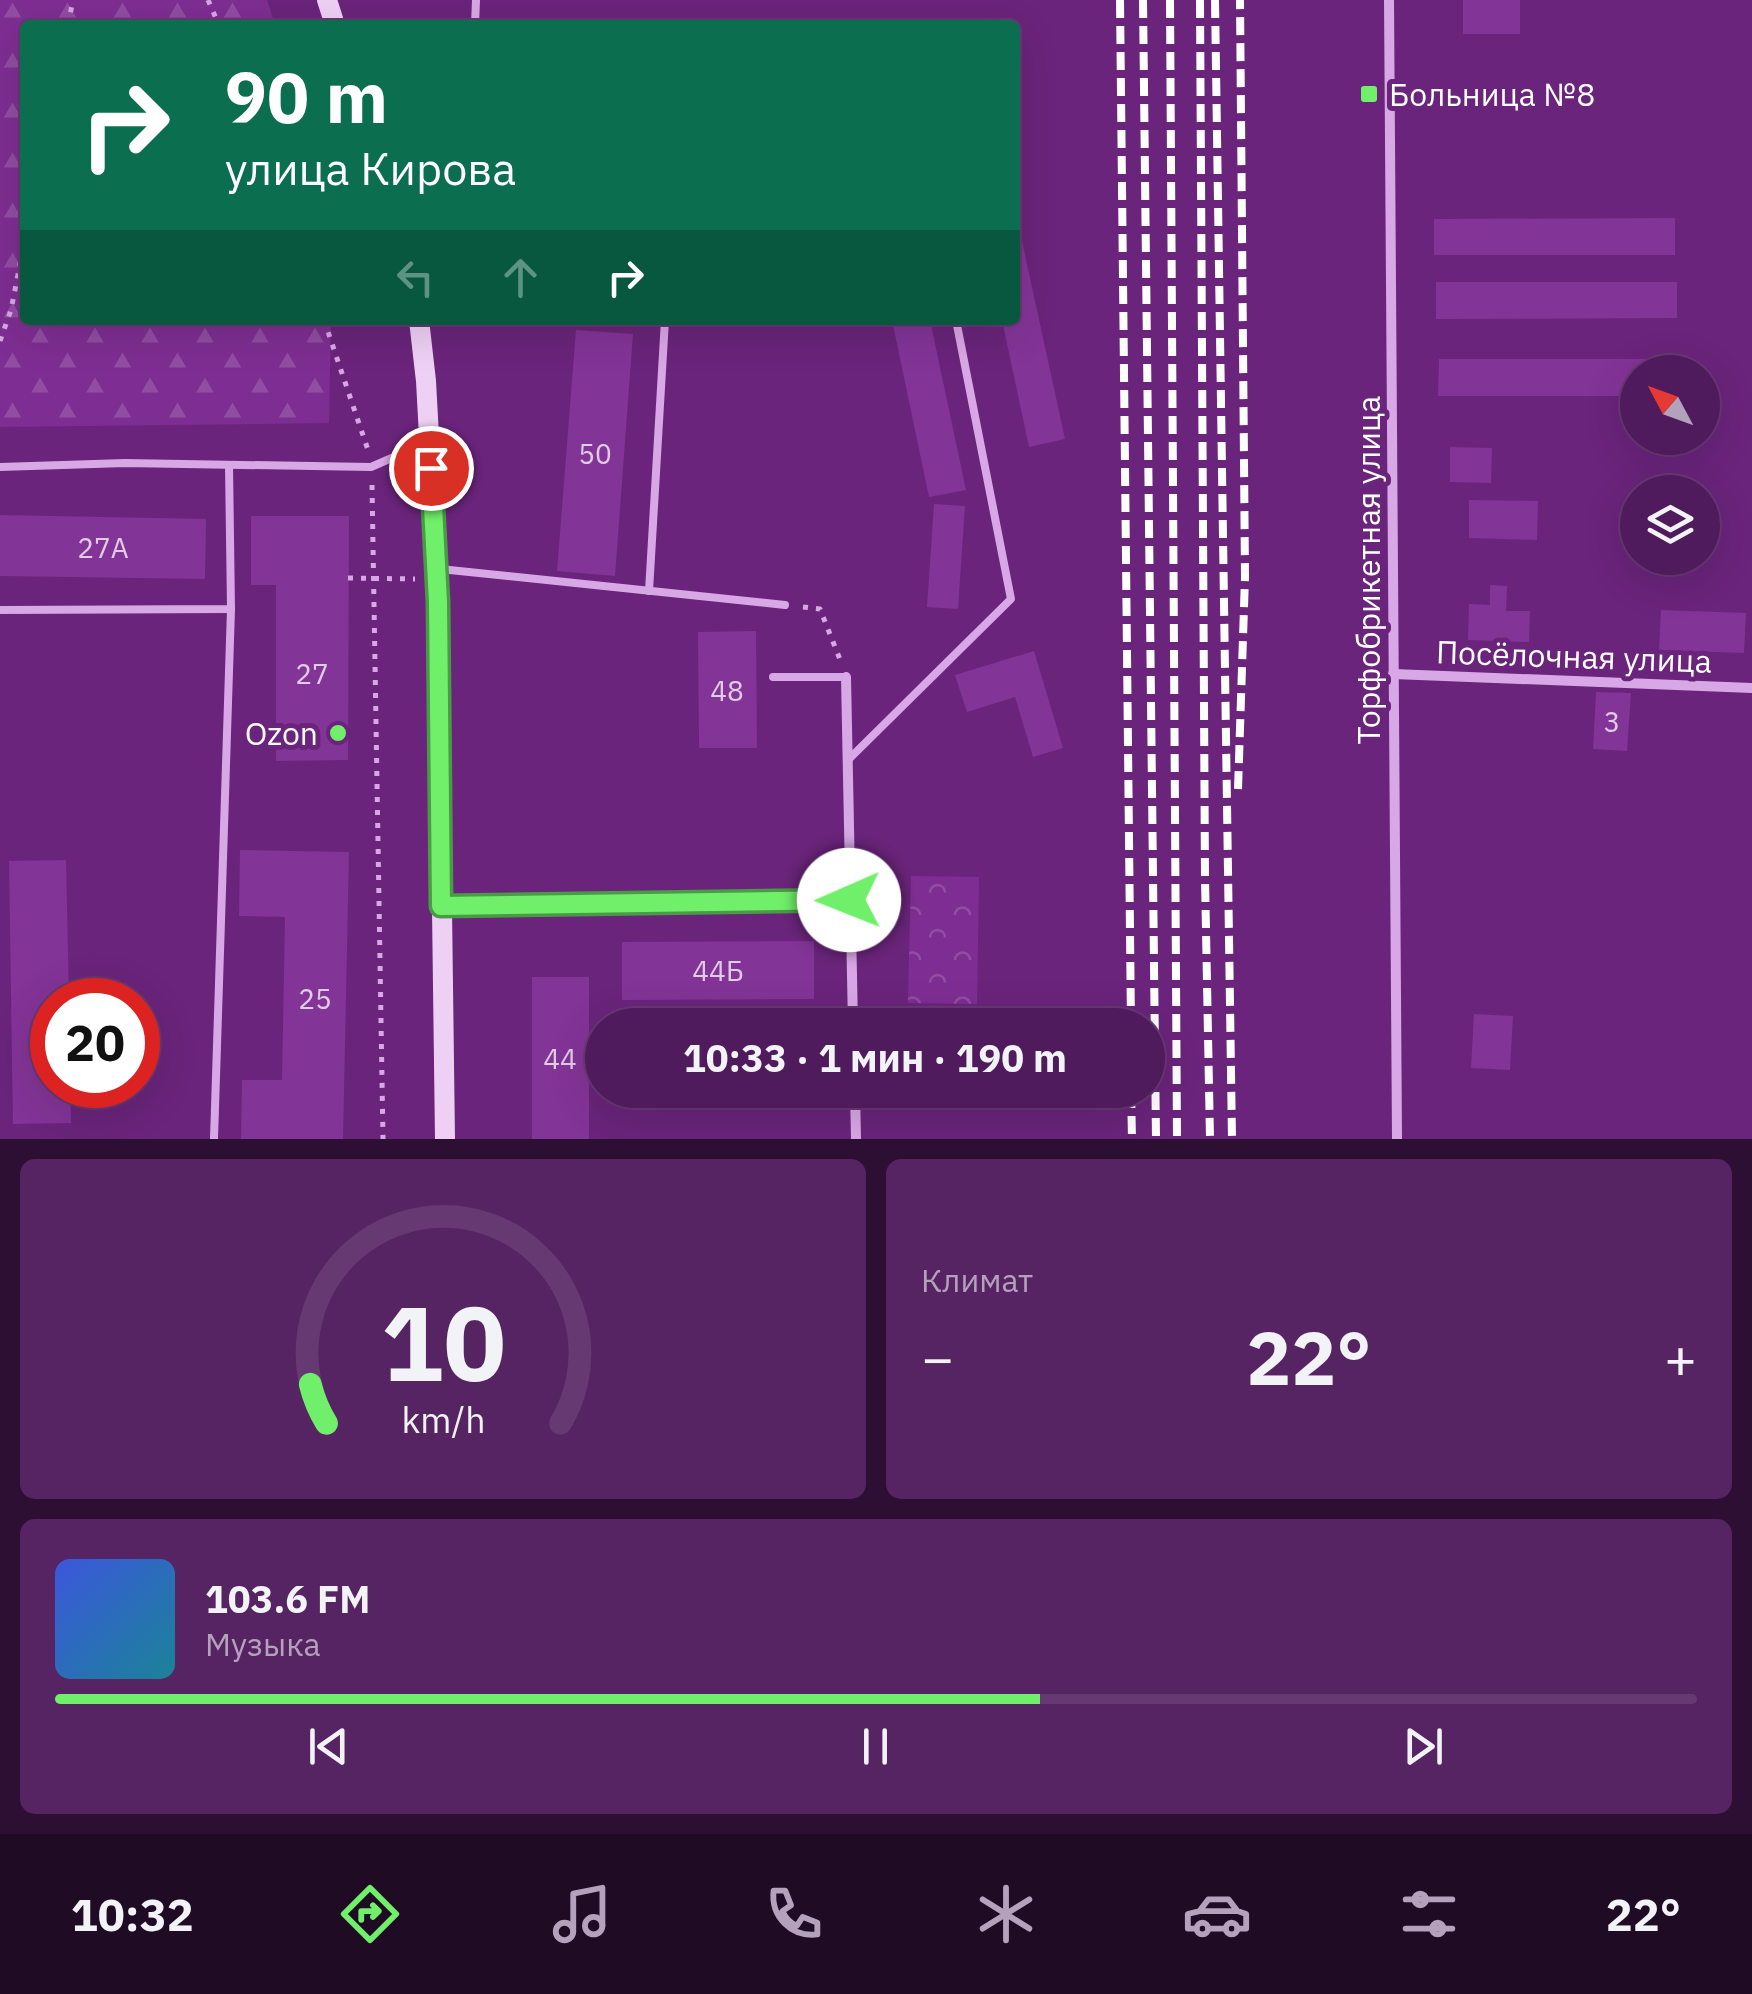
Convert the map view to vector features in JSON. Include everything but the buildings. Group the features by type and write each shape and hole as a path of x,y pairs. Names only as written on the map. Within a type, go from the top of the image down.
{"street":[{"name":"Торфобрикетная улица","path":"1389,0 1398,1139"},
{"path":"420,325 436,574 445,1139"},
{"name":"Посёлочная улица","path":"1394,674 1752,688"},
{"path":"846,677 852,1008"},
{"path":"855,1108 856,1139"}],"lane":[{"path":"649,591 665,325"},
{"path":"850,758 1012,599 957,325"},
{"path":"0,466 372,467 429,442"},
{"path":"214,1139 230,610 229,465"},
{"path":"436,574 785,604"},
{"path":"0,610 230,610"},
{"path":"773,677 846,677"},
{"path":"441,906 849,900"}],"path":[{"path":"0,341 20,264"},
{"path":"326,325 362,426 372,467 382,1139"},
{"path":"348,578 436,574"},
{"path":"785,604 820,609 846,677"}],"green space":[{"path":"0,0 267,0 273,20 20,20 20,325 331,325 329,423 0,427"},
{"path":"911,876 979,877 977,1004 908,1003"}],"railway":[{"path":"1120,0 1131,1008"},
{"path":"1143,0 1156,1139"},
{"path":"1170,0 1177,1139"},
{"path":"1200,0 1210,1139"},
{"path":"1215,0 1232,1139"},
{"path":"1238,789 1245,577 1240,0"},
{"path":"1131,1108 1132,1139"}],"place":[{"name":"Больница №8","path":"1369,94"},
{"name":"Ozon","path":"338,733"}],"route":[{"path":"431,468 438,602 441,906 849,900"}]}
